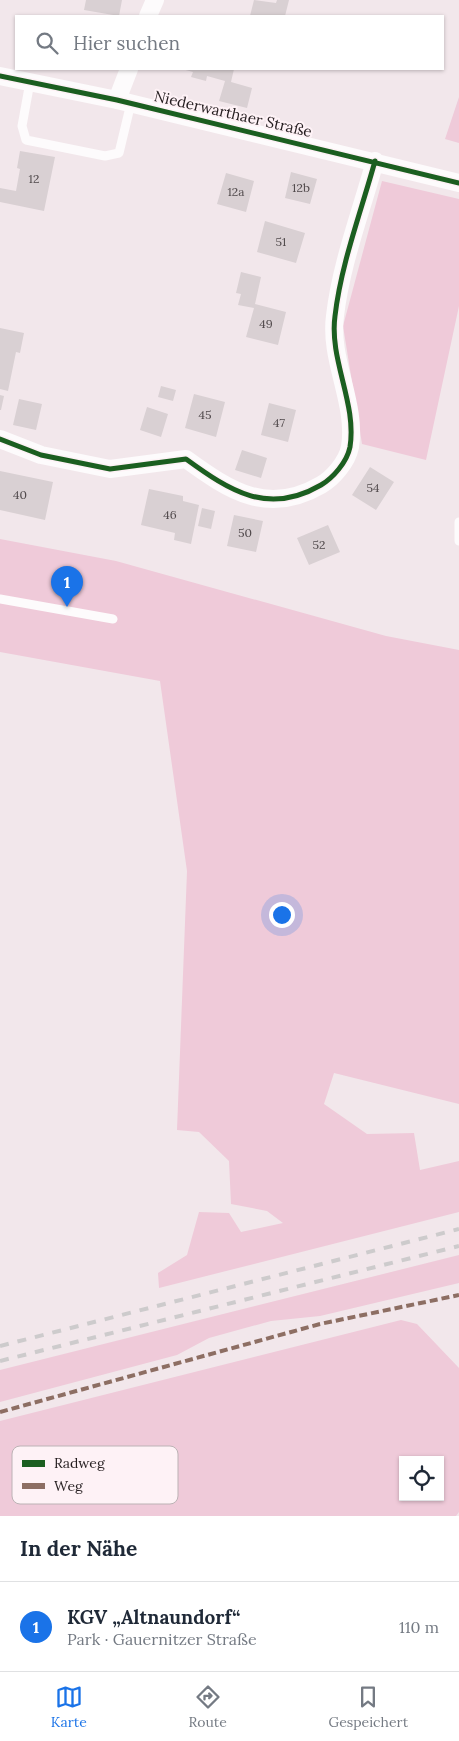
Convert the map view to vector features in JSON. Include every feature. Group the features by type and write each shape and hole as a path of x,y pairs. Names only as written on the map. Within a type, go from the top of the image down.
{"street":[{"path":"148,15 155,0"},
{"path":"124,101 129,70"},
{"name":"Niederwarthaer Straße","path":"0,76 124,101 459,183"},
{"path":"0,439 41,455 110,469 186,459 221,484 260,499 302,496 333,478 350,448 350,417 336,360 334,317 343,276 375,161"}],"lane":[{"path":"30,82 22,126 26,140 105,156 120,154 124,101"},
{"path":"459,522 459,541"},
{"path":"0,599 113,619"}],"shaded area":[{"path":"459,97 459,143 445,139"},
{"path":"382,181 459,199 459,306 426,460 362,444 343,326"},
{"path":"0,539 116,561 386,636 459,650 459,1104 334,1073 324,1104 367,1134 414,1133 420,1170 459,1161 459,1212 159,1288 158,1273 187,1255 199,1212 229,1213 241,1232 283,1223 267,1211 231,1204 229,1161 199,1132 177,1130 187,871 160,681 0,652"},
{"path":"459,1255 459,1283 320,1316 271,1321 209,1338 177,1355 0,1402 0,1370"},
{"path":"401,1320 417,1324 459,1368 459,1512 456,1516 0,1516 0,1421"}],"building":[{"path":"86,0 122,0 119,15 84,10"},
{"path":"254,0 276,3 277,0 289,0 285,15 250,15"},
{"path":"186,70 234,70 231,82 252,88 247,108 219,101 225,81 207,76 206,81 191,77 193,72"},
{"path":"20,151 55,157 44,211 0,202 0,188 16,191 20,169 17,168"},
{"path":"291,172 317,179 310,204 285,198"},
{"path":"226,173 254,181 246,212 217,204"},
{"path":"265,221 305,233 296,263 257,252"},
{"path":"241,272 261,277 255,304 286,312 278,345 246,337 254,308 238,305 241,294 236,293"},
{"path":"0,328 24,333 20,353 16,352 8,391 0,389"},
{"path":"161,386 176,390 173,401 158,397"},
{"path":"194,394 225,402 216,437 185,428"},
{"path":"0,395 4,396 1,410 0,410"},
{"path":"19,399 42,404 36,430 13,425"},
{"path":"269,403 296,410 288,442 261,435"},
{"path":"147,407 168,414 161,437 140,430"},
{"path":"242,450 267,458 261,478 235,470"},
{"path":"370,467 394,482 376,510 352,495"},
{"path":"0,471 53,482 45,520 0,510"},
{"path":"149,489 183,496 183,501 199,505 191,544 174,540 175,533 141,525"},
{"path":"202,508 215,511 211,529 198,526"},
{"path":"234,515 263,521 256,552 227,546"},
{"path":"328,525 340,552 309,565 297,538"}],"railway":[{"path":"0,1346 459,1229"},
{"path":"0,1361 459,1246"}],"marked path":[{"path":"0,1412 320,1324 459,1295"}],"cycle path":[{"path":"0,76 117,100 459,183"},
{"path":"0,439 41,455 110,469 186,459 202,471 234,489 250,496 267,499 284,499 302,494 326,482 343,464 350,447 350,414 336,349 335,316 342,277 375,161"}],"place":[{"name":"KGV „Altnaundorf“","path":"67,607"}]}
